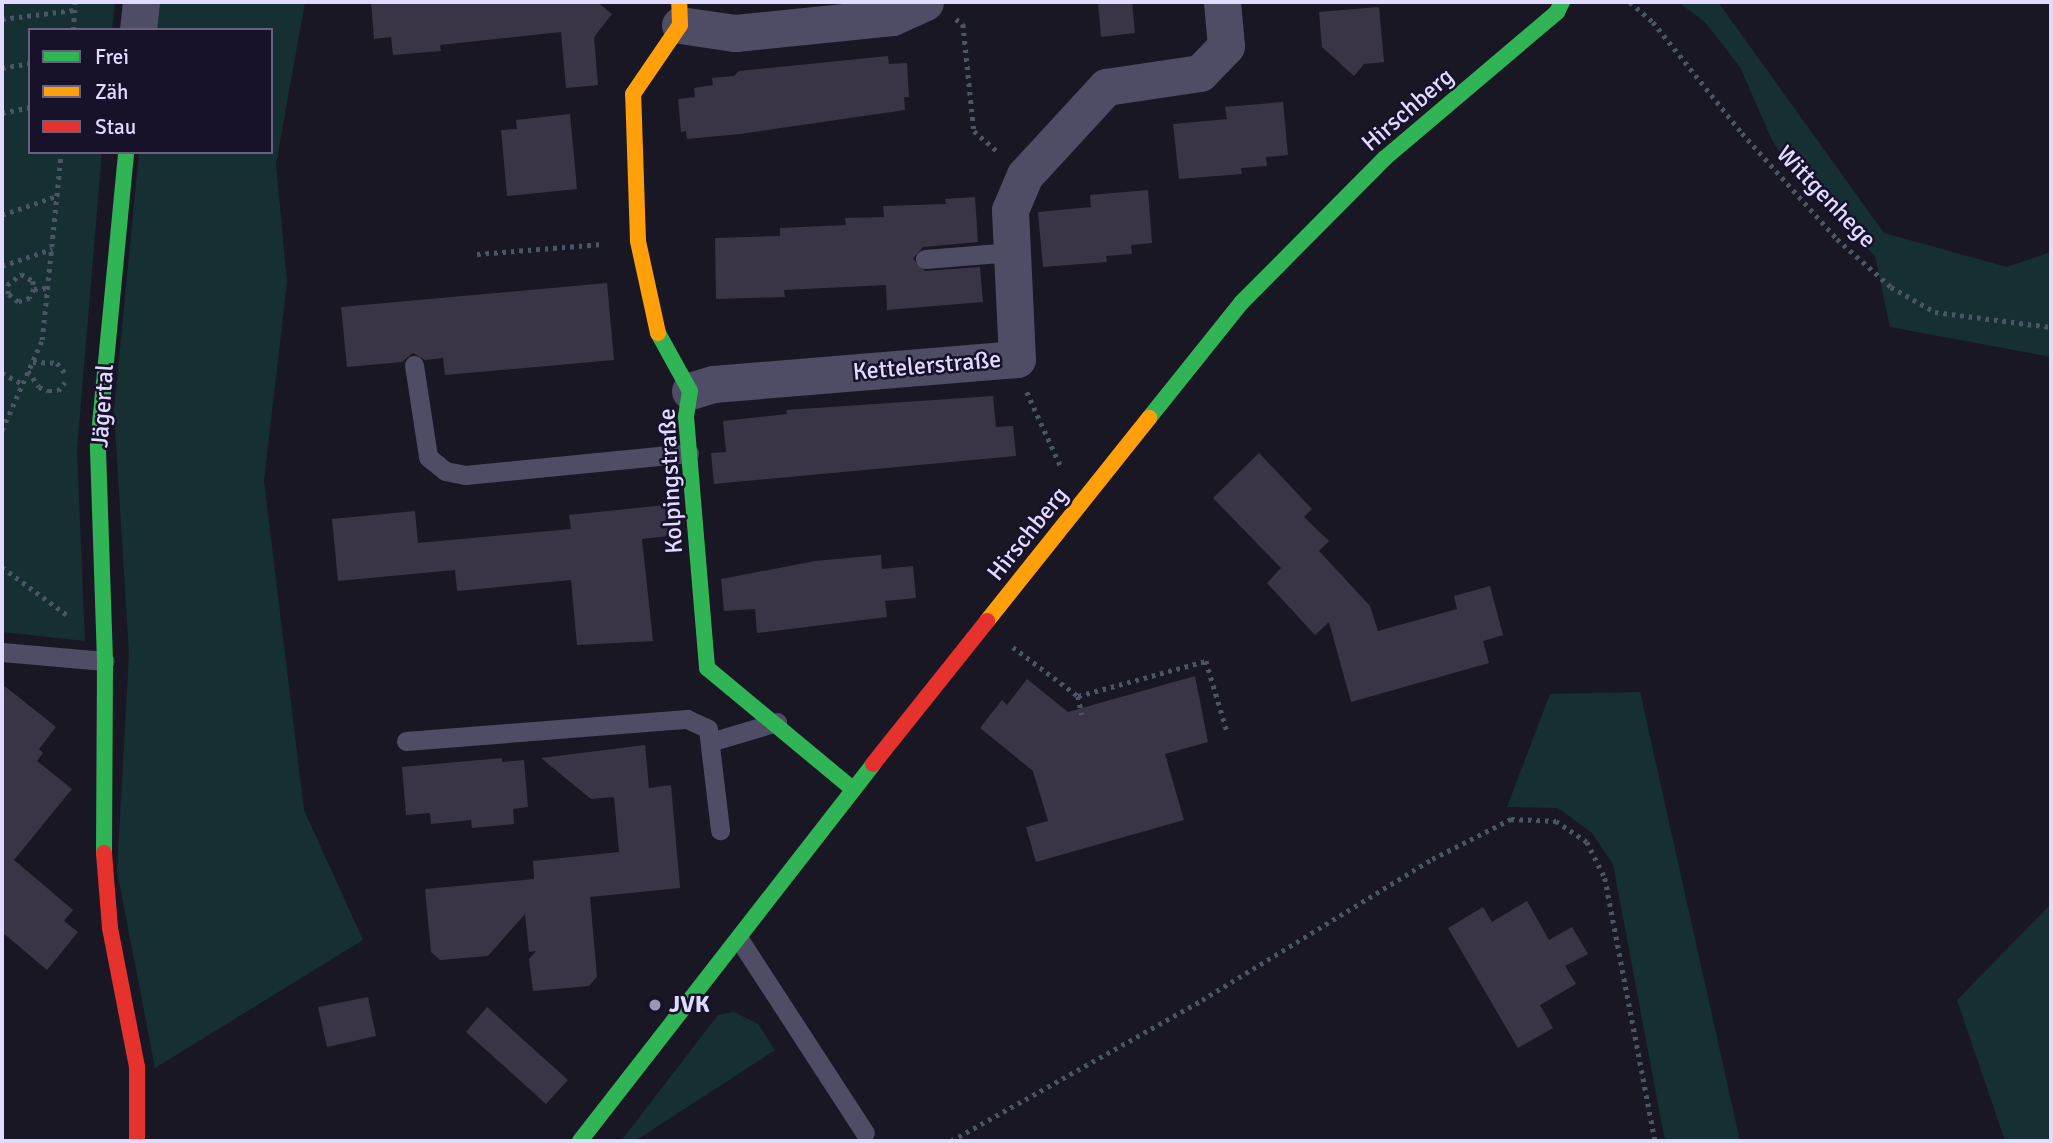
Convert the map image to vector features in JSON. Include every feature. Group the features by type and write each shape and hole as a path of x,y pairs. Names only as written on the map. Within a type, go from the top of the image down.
{"street":[{"path":"138,28 141,2"},
{"name":"Kettelerstraße","path":"690,391 713,384 1017,359 1010,210 1025,175 1106,87 1199,74 1226,46 1222,2"},
{"name":"Hirschberg","path":"583,1139 852,789 1241,303 1385,158 1557,12 1562,2"},
{"path":"679,14 735,33 892,17 939,9"},
{"name":"Kolpingstraße","path":"679,14 633,94 638,241 661,345 690,391 689,453 707,668 777,722 852,789"},
{"name":"Jägertal","path":"126,154 99,445 104,652 104,854 110,928 137,1067 137,1141"}],"lane":[{"path":"926,259 1012,252"},
{"path":"414,365 428,457 444,471 465,475 689,453"},
{"path":"2,652 104,652"},
{"path":"406,741 687,719 708,729 720,830"},
{"path":"709,742 777,722"},
{"path":"739,939 864,1133"}],"path":[{"path":"73,28 75,2"},
{"name":"Wittgenhege","path":"1630,2 1653,22 1742,133 1838,239 1891,287 1935,312 2051,327"},
{"path":"939,9 963,24 974,131 1025,175"},
{"path":"2,19 74,10"},
{"path":"2,68 28,63"},
{"path":"2,113 28,107"},
{"path":"3,426 43,340 61,154"},
{"path":"2,215 57,196"},
{"path":"477,254 638,241"},
{"path":"2,266 52,248"},
{"path":"21,274 33,281 34,289 30,298 18,302 8,293 7,285 21,274"},
{"path":"34,289 48,288"},
{"path":"1017,359 1032,406 1079,506"},
{"path":"28,371 39,387 48,391 64,386 64,368 57,363 33,362"},
{"path":"2,373 23,383"},
{"path":"2,567 104,652"},
{"path":"984,625 1078,696 1082,715"},
{"path":"1078,696 1206,661 1227,731"},
{"path":"951,1141 1202,1000 1432,859 1511,819 1556,821 1587,842 1605,878 1654,1141"}],"green space":[{"path":"2,2 115,2 112,28 28,28 28,154 102,154 77,450 85,641 2,632"},
{"path":"154,2 305,2 276,164 287,282 264,481 304,810 363,940 155,1068 117,871 129,654 114,411 139,154 273,154 273,28 151,28"},
{"path":"1678,2 1718,2 1884,233 2007,267 2051,252 2051,357 1890,327 1875,256 1790,168 1772,140 1740,67 1705,22"},
{"path":"1640,692 1740,1141 1665,1141 1613,864 1592,833 1558,808 1507,807 1550,694"},
{"path":"2051,904 2051,1141 2005,1141 1957,1000"},
{"path":"734,1012 758,1024 775,1050 635,1141 621,1141 718,1015"}],"building":[{"path":"371,2 597,2 612,14 594,37 598,85 566,88 561,32 440,45 441,51 393,55 391,37 374,39"},
{"path":"1098,2 1132,2 1135,33 1101,37"},
{"path":"1379,7 1384,62 1364,64 1354,76 1322,47 1319,12"},
{"path":"888,56 889,64 907,63 909,97 904,97 905,110 740,134 687,139 686,131 681,132 678,99 695,97 694,88 713,85 712,78 734,76 739,71"},
{"path":"1283,102 1288,155 1266,157 1267,166 1241,168 1242,174 1179,179 1173,124 1227,119 1225,107"},
{"path":"570,114 577,189 507,196 501,130 517,129 516,120"},
{"path":"1148,190 1152,243 1131,245 1132,254 1106,256 1107,262 1043,267 1038,212 1091,207 1090,195"},
{"path":"975,197 978,242 923,247 913,259 925,271 980,267 983,302 887,310 886,285 784,290 785,297 716,299 715,238 780,236 780,228 846,225 845,218 884,217 883,206 946,204 945,199"},
{"path":"607,283 614,360 445,375 443,358 425,360 413,353 402,362 347,367 341,307"},
{"path":"993,396 996,427 1013,426 1016,456 714,484 711,453 726,452 723,421 787,414 786,410"},
{"path":"1259,453 1312,509 1304,517 1329,541 1319,551 1370,606 1378,631 1457,609 1454,596 1490,586 1503,635 1483,641 1489,663 1351,702 1329,622 1315,635 1267,583 1281,568 1213,498"},
{"path":"665,505 668,536 642,539 653,641 577,645 571,580 457,591 455,570 338,581 332,519 415,511 418,543 571,529 569,515"},
{"path":"881,555 882,569 913,566 916,598 885,601 887,617 757,633 755,609 724,611 721,579 815,561"},
{"path":"1195,676 1208,742 1165,754 1184,820 1036,862 1026,827 1048,821 1033,771 980,728 1002,700 1007,705 1027,679 1068,712"},
{"path":"2,684 56,727 39,749 43,753 37,761 72,789 14,860 73,910 64,921 78,932 47,970 2,932"},
{"path":"645,745 649,788 671,785 680,888 590,897 597,977 589,986 533,991 529,959 536,951 529,952 525,914 488,956 440,960 431,952 425,889 534,879 533,861 619,852 614,797 591,799 541,758"},
{"path":"502,758 502,762 524,760 528,807 513,809 514,824 472,828 471,820 431,824 430,813 406,815 402,767"},
{"path":"1527,901 1549,940 1572,927 1588,954 1565,966 1576,984 1540,1005 1553,1028 1518,1048 1448,928 1483,907 1492,922"},
{"path":"368,997 376,1036 327,1047 318,1007"},
{"path":"487,1007 568,1080 546,1104 466,1032"}],"traffic: fast":[{"path":"1149,418 1241,303 1385,158 1557,12 1562,2"},
{"path":"104,853 105,661 98,445 126,154"},
{"path":"658,333 690,391 686,417 707,668 853,789"},
{"path":"580,1141 873,764"}],"traffic: slow":[{"path":"658,333 638,241 633,94 680,25 679,2"},
{"path":"987,621 1149,418"}],"traffic: jam":[{"path":"873,764 987,621"},
{"path":"104,853 110,928 137,1067 137,1141"}],"place":[{"name":"JVK","path":"655,1005"}]}
